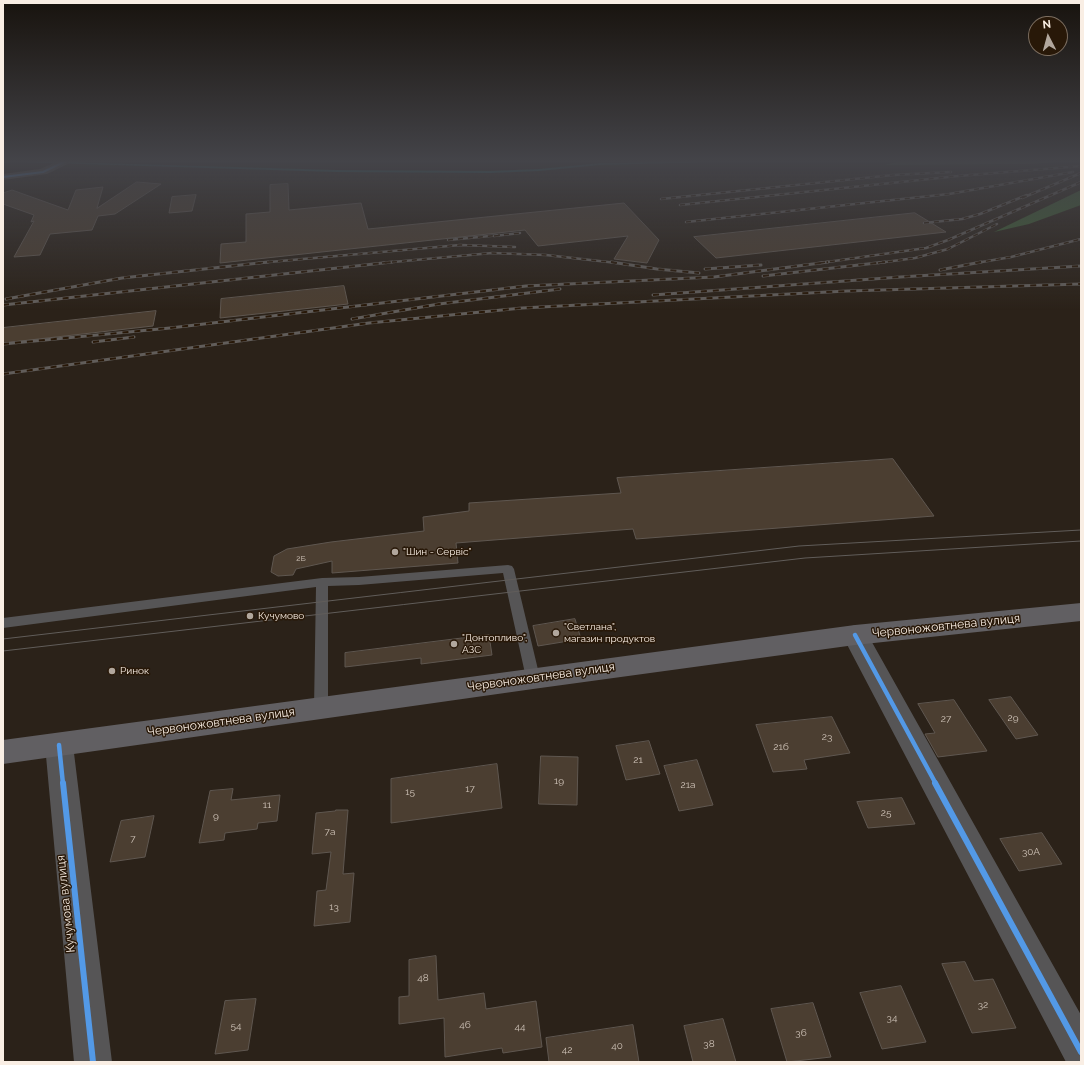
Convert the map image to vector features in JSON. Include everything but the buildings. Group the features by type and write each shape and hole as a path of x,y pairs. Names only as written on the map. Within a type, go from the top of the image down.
{"main road":[{"name":"Червоножовтнева вулиця","path":"3,752 533,678 855,635 1081,612"}],"street":[{"path":"855,635 1081,1052"},
{"name":"Кучумова вулиця","path":"59,744 94,1062"}],"lane":[{"path":"3,624 322,582 359,581 508,569 533,678"},
{"path":"321,708 322,582"}],"green space":[{"path":"1038,211 1065,211 1029,224 994,232"}],"tram line":[{"path":"3,639 799,546 1081,530"},
{"path":"3,651 805,558 1081,541"}],"railway":[{"path":"686,222 792,211"},
{"path":"924,223 962,219 988,211"},
{"path":"820,263 926,248 1015,211"},
{"path":"878,263 915,258 948,249 997,224"},
{"path":"494,236 520,233"},
{"path":"448,240 500,235"},
{"path":"976,263 1011,257 1081,239"},
{"path":"263,263 460,245 515,247"},
{"path":"387,263 492,253 546,255 617,263"},
{"path":"263,263 268,262"},
{"path":"387,263 392,262"},
{"path":"611,262 657,269 699,273"},
{"path":"3,344 170,328 526,286 714,277 828,262"},
{"path":"763,276 885,262"},
{"path":"940,270 981,262"},
{"path":"258,263 263,263"},
{"path":"6,299 122,278 263,263"},
{"path":"382,263 387,263"},
{"path":"3,305 387,263"},
{"path":"705,269 761,265"},
{"path":"653,295 900,277 1081,266"},
{"path":"3,374 369,323 522,308 847,291 1081,284"},
{"path":"352,319 439,304 560,289"},
{"path":"93,342 134,337"}],"cycle path":[{"path":"855,635 1081,1052"},
{"path":"59,745 93,1062"}],"place":[{"name":"\"Шин - Сервіс\"","path":"395,552"},
{"name":"Кучумово","path":"250,616"},
{"name":"\"Светлана\", магазин продуктов","path":"556,633"},
{"name":"\"Донтопливо\", АЗС","path":"454,644"},
{"name":"Ринок","path":"112,671"}]}
